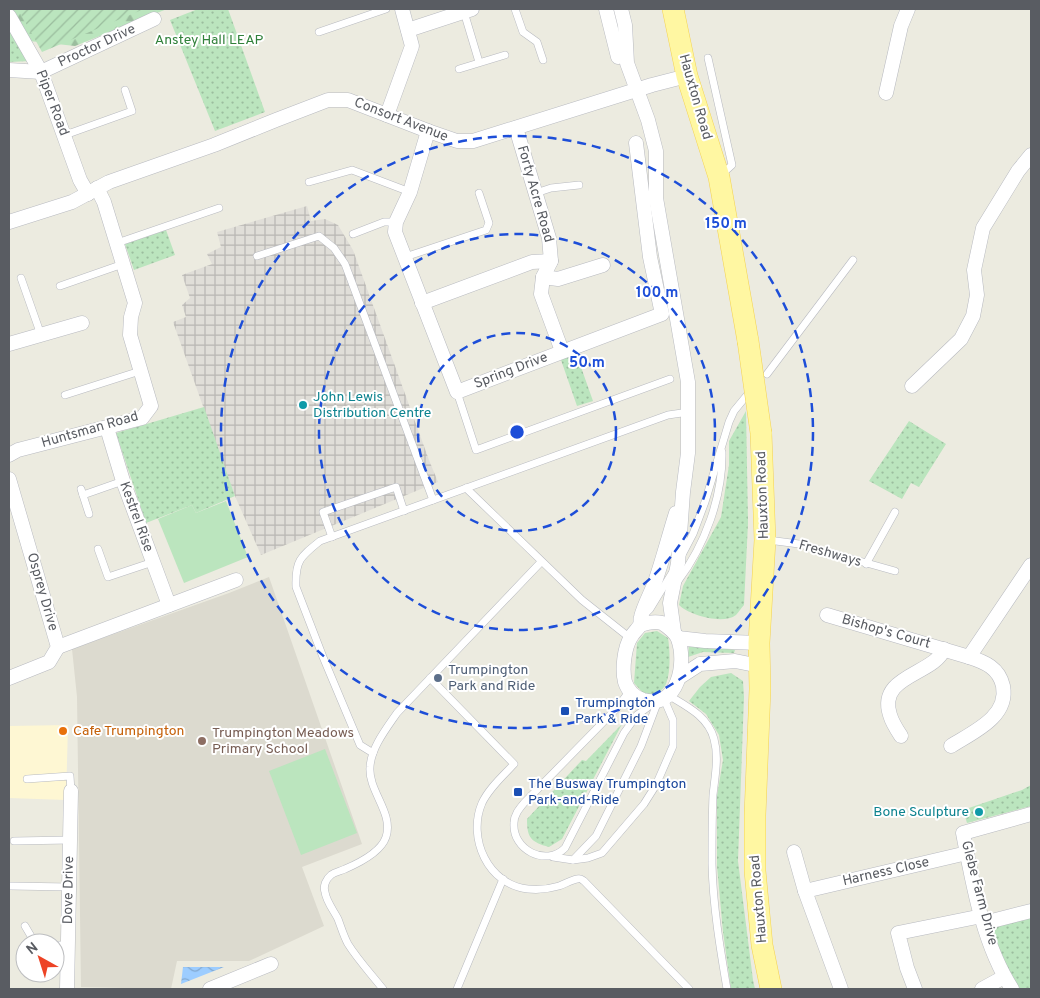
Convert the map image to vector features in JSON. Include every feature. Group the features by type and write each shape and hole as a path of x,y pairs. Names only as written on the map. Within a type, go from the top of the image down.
{"main road":[{"name":"Hauxton Road","path":"673,9 688,76 719,177 748,341 761,432 765,540 759,642 760,666 754,871 762,945 771,989"}],"street":[{"path":"387,114 412,46 402,9"},
{"path":"606,9 618,57"},
{"path":"621,9 625,24 627,63 648,120 656,151 656,198 684,356 688,382 689,412 688,454 683,492 678,563 670,602 681,661 680,677 674,688 661,699 642,700 629,692 625,680 625,666 630,638 640,621 656,580 683,492"},
{"path":"886,93 901,26 908,9"},
{"path":"408,30 463,11"},
{"name":"Piper Road","path":"9,16 41,72 80,180 93,191"},
{"name":"Proctor Drive","path":"9,70 41,72 154,19"},
{"name":"Consort Avenue","path":"9,222 72,202 109,182 214,145 328,100 348,100 428,132 457,141 473,141 636,90 688,76"},
{"name":"Forty Acre Road","path":"516,128 549,238 551,262 543,277 541,294 562,352"},
{"path":"396,222 410,192 428,132"},
{"name":"Spring Drive","path":"396,222 395,232 457,392 662,314 650,258 636,143"},
{"path":"912,386 961,339 974,316 977,295 974,270 983,228 1018,171 1031,155"},
{"name":"Huntsman Road","path":"9,455 18,450 142,418 151,406 130,335 131,317 135,303 104,202 93,191"},
{"name":"Forty Acre Road","path":"422,303 532,262 551,262"},
{"path":"543,277 558,279 603,265"},
{"path":"9,344 82,323"},
{"name":"Kestrel Rise","path":"107,428 123,481 169,605"},
{"name":"Osprey Drive","path":"9,479 58,647 49,662 9,678"},
{"path":"970,657 1031,565"},
{"path":"58,647 236,580"},
{"name":"Bishop's Court","path":"827,615 970,657 985,663 998,673 1004,693 1001,708 987,723 951,746"},
{"path":"640,621 662,623 676,635 705,641 759,642"},
{"name":"Bishop's Court","path":"901,736 890,715 888,702 891,691 902,681 941,657 944,649"},
{"path":"680,677 700,664 736,661 760,666"},
{"name":"Dove Drive","path":"63,933 69,887 71,791"},
{"name":"Glebe Farm Drive","path":"1008,983 983,919 963,833 1031,814"},
{"path":"794,852 805,891 841,989"},
{"name":"Harness Close","path":"805,891 967,853"},
{"path":"915,989 898,934 1031,911"},
{"path":"210,989 234,985 271,964"},
{"path":"982,989 1008,983"}],"lane":[{"path":"319,32 386,9"},
{"path":"515,9 523,32 537,42 543,60"},
{"path":"463,11 479,62"},
{"path":"458,69 505,55"},
{"path":"708,58 732,165 719,177"},
{"path":"65,135 132,112 125,90"},
{"path":"309,182 352,170 410,192"},
{"path":"536,193 550,188 579,184"},
{"path":"405,257 486,230 490,223 479,193"},
{"path":"117,243 219,208"},
{"path":"353,234 384,222 396,222"},
{"path":"257,256 319,236 334,248 345,264 433,500"},
{"path":"767,374 853,260"},
{"path":"60,286 124,264"},
{"path":"21,278 41,335"},
{"path":"64,395 140,371"},
{"path":"457,392 476,450 670,379"},
{"path":"640,621 650,609 693,534 734,411 748,394"},
{"path":"373,753 360,745 296,587 298,563 303,555 320,541 332,536 668,415 689,412"},
{"path":"672,590 682,577 701,542 711,518 722,469 722,444"},
{"path":"89,514 82,492 123,481"},
{"path":"332,536 323,512 396,487 404,510"},
{"path":"466,488 582,600 630,638"},
{"path":"866,564 895,512"},
{"name":"Freshways","path":"765,540 800,544 894,572"},
{"path":"98,548 108,577 153,562"},
{"path":"383,989 348,943 325,893 325,884 330,876 373,854 381,846 386,836 385,814 371,782 369,769 373,753 396,713 541,562"},
{"path":"430,678 514,764 496,783 482,804 476,831 483,854 492,870 502,879 527,889 558,886 576,879 584,881 686,988"},
{"path":"629,692 616,709 517,812 514,822 514,832 517,841 532,853 573,860 588,858 602,853 644,804 656,785 673,746 673,720 661,699"},
{"path":"550,857 559,854 571,840 624,733 638,715 661,699"},
{"path":"573,860 596,836 641,746 661,699"},
{"path":"661,699 690,708 704,720 714,739 717,761 713,796 712,867 718,934 726,989"},
{"path":"27,778 70,776 71,791"},
{"path":"14,842 70,840"},
{"path":"457,989 502,879"},
{"path":"10,886 69,887"},
{"path":"25,926 29,933"}],"shaded area":[{"path":"307,206 311,221 325,219 338,225 353,250 438,482 261,555 235,496 173,322 186,317 182,305 190,298 182,275 212,264 207,254 221,247 217,232"},
{"name":"Trumpington Meadows Primary School","path":"269,577 362,844 302,867 324,926 249,961 177,961 171,989 81,987 77,697 72,649"},
{"path":"68,725 66,800 9,798 9,726"}],"green space":[{"path":"9,9 167,9 75,46 29,41 9,12"},
{"path":"18,9 144,9 42,52"},
{"name":"Anstey Hall LEAP","path":"198,9 228,9 265,112 215,131 170,20"},
{"path":"9,25 31,61 9,62"},
{"path":"166,230 175,255 134,270 125,244"},
{"path":"576,353 593,401 577,406 561,360"},
{"path":"204,407 235,496 196,513 192,505 146,523 116,433"},
{"path":"746,411 748,523 744,605 736,615 730,618 706,618 690,612 679,605 683,586 721,517 729,465 729,441"},
{"path":"909,421 946,444 919,487 911,483 902,499 869,481"},
{"path":"226,501 248,557 184,583 158,519 192,505 196,513"},
{"path":"657,631 668,638 670,656 667,681 665,686 656,694 644,694 634,683 637,643 645,633"},
{"path":"689,644 735,650 734,653 703,652 688,657"},
{"path":"731,673 743,681 738,861 755,989 731,989 723,932 717,866 717,796 723,760 719,735 706,714 689,701 711,677"},
{"path":"622,724 562,839 549,847 534,841 529,835 527,819 582,760 586,761"},
{"path":"325,749 357,833 301,855 269,771"},
{"path":"1031,785 1031,806 967,823 963,810 1022,790"},
{"path":"1031,917 1031,989 1019,989 991,933 998,926"}],"water":[{"path":"183,967 224,967 181,984"}],"place":[{"name":"John Lewis Distribution Centre","path":"303,405"},
{"name":"Trumpington Park and Ride","path":"438,678"},
{"name":"Trumpington Park & Ride","path":"565,711"},
{"name":"Cafe Trumpington","path":"63,731"},
{"name":"Trumpington Meadows Primary School","path":"202,741"},
{"name":"The Busway Trumpington Park-and-Ride","path":"518,792"},
{"name":"Bone Sculpture","path":"979,812"}]}
